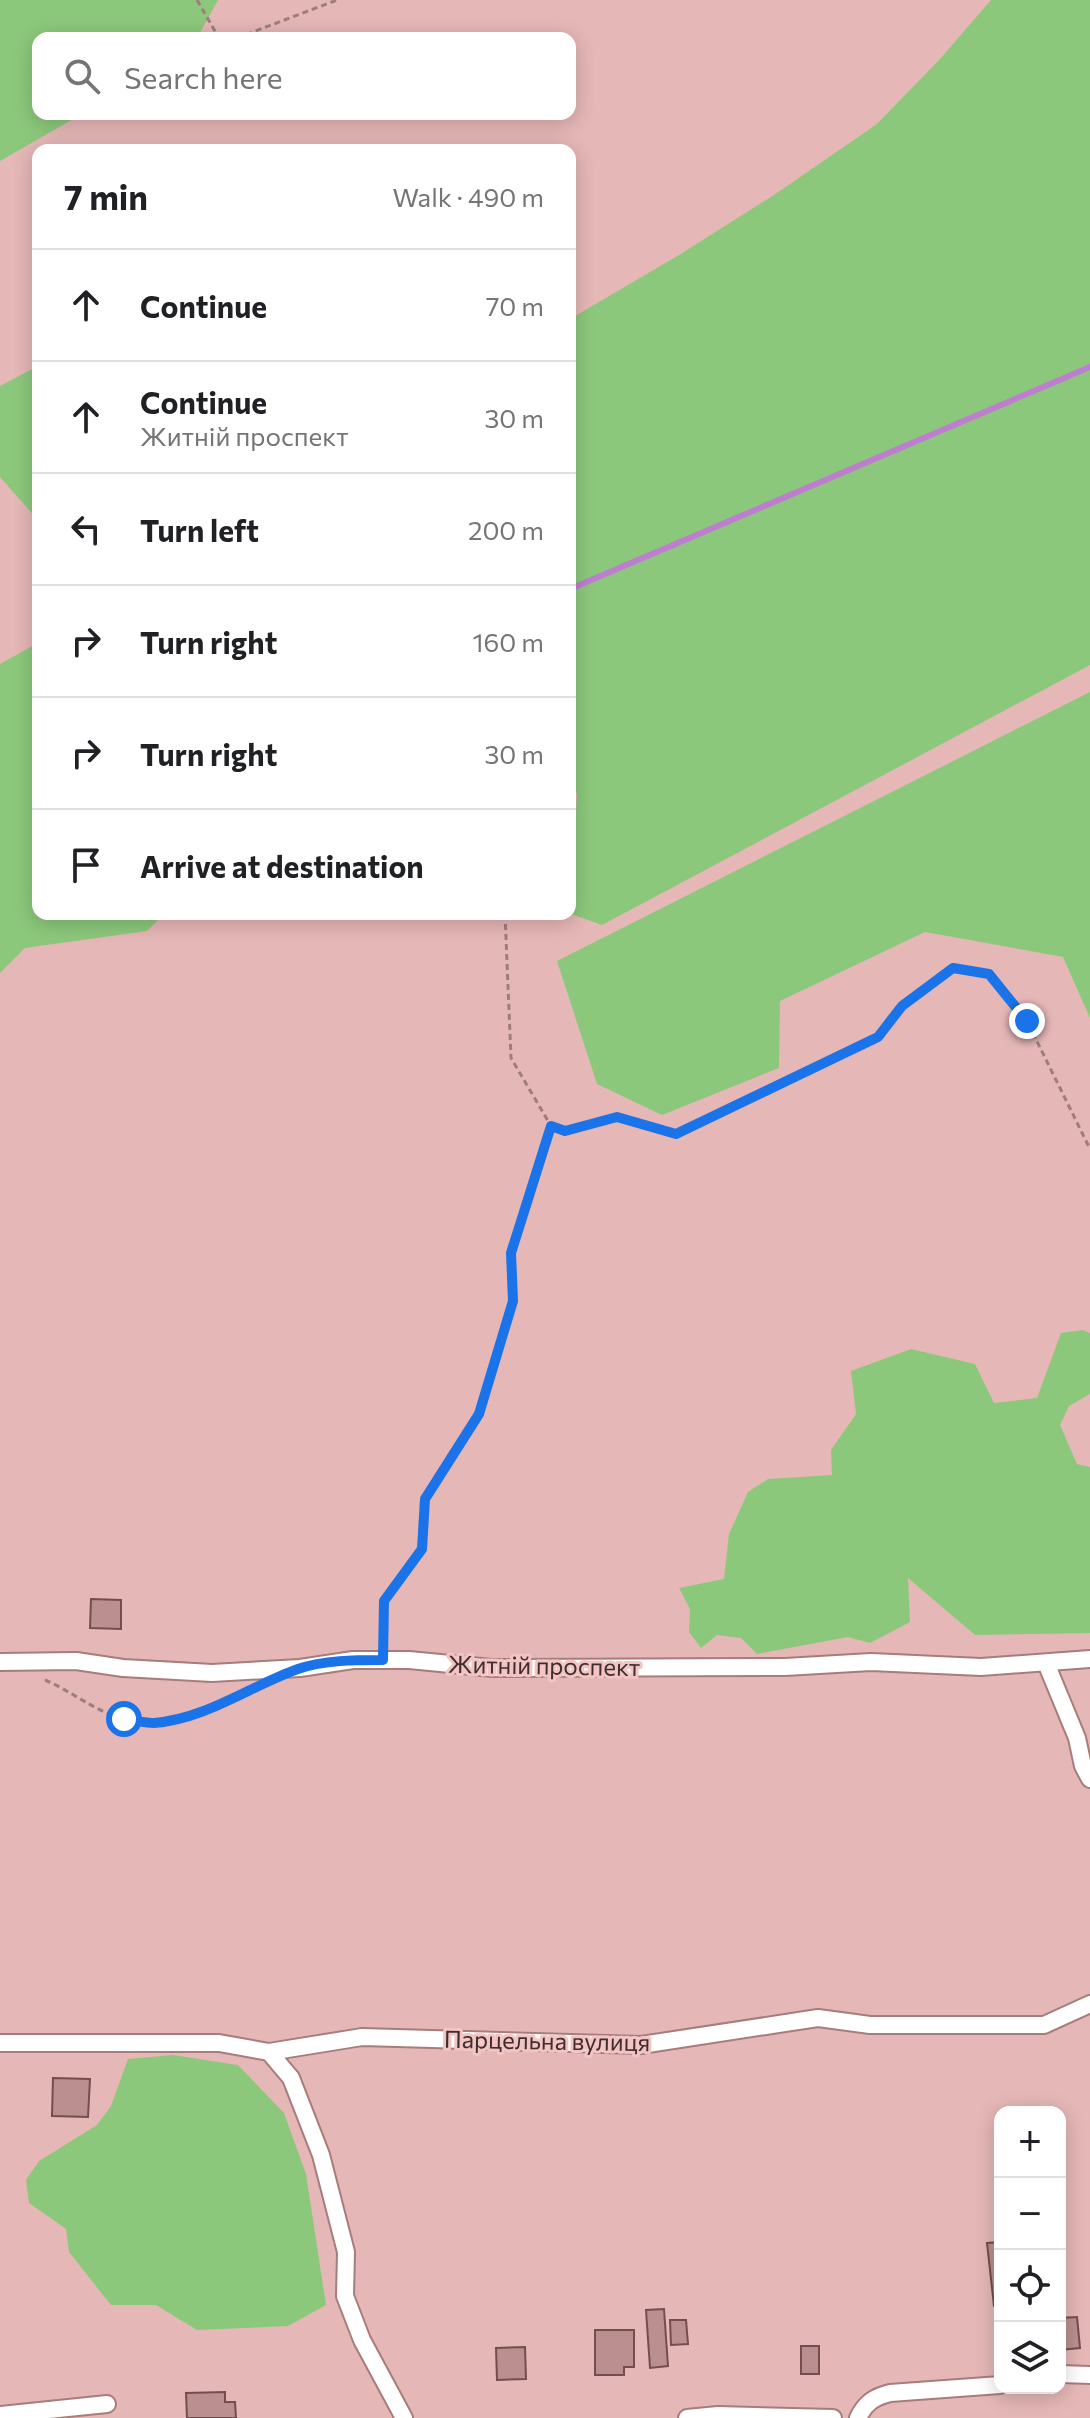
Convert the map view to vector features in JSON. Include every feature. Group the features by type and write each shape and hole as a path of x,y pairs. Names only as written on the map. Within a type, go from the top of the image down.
{"street":[{"name":"Житній проспект","path":"0,1662 76,1661 123,1668 212,1673 300,1668 353,1660 409,1660 492,1668 785,1667 871,1662 981,1667 1090,1659"},
{"path":"1046,1663 1090,1779"},
{"name":"Парцельна вулиця","path":"0,2043 219,2043 269,2052 362,2037 641,2045 818,2018 870,2025 1044,2025 1090,2004"},
{"path":"269,2052 291,2078 321,2155 346,2252 345,2296 362,2340 404,2418"},
{"path":"1066,2374 1090,2375"},
{"path":"858,2418 867,2403 877,2396 994,2385"},
{"path":"0,2415 107,2404"},
{"path":"687,2418 718,2415 833,2418"}],"path":[{"path":"197,0 216,32"},
{"path":"253,32 337,0"},
{"path":"505,920 511,1058 551,1126 565,1131 617,1117 676,1134 878,1037 902,1006 953,968 989,974 1027,1021 1090,1149"},
{"path":"383,1660 384,1601 422,1549 425,1499 479,1414 513,1301 511,1253 551,1126"},
{"path":"38,1677 124,1719 153,1723 214,1708 260,1686"}],"green space":[{"path":"0,0 218,0 200,32 32,32 32,120 72,120 0,161"},
{"path":"991,0 1090,0 1090,665 602,925 576,916 576,315 774,195 877,124"},
{"path":"32,369 32,513 0,477 0,386"},
{"path":"32,646 32,920 158,920 147,931 25,948 0,973 0,664"},
{"path":"1090,692 1090,1018 1063,957 925,932 780,1001 779,1068 662,1115 597,1084 557,961"},
{"path":"1083,1330 1090,1333 1090,1394 1069,1406 1060,1425 1077,1464 1090,1467 1090,1633 975,1635 908,1578 910,1622 870,1643 848,1637 757,1654 741,1638 717,1635 701,1648 689,1632 690,1609 679,1588 724,1579 729,1534 748,1492 768,1479 832,1475 831,1450 856,1414 851,1371 911,1349 975,1364 994,1403 1037,1398 1061,1333"},
{"path":"173,2055 238,2065 284,2113 306,2174 326,2305 288,2326 197,2330 156,2305 111,2305 69,2252 66,2229 29,2203 26,2180 39,2161 97,2125 111,2106 128,2059"}],"building":[{"path":"91,1599 121,1600 121,1629 90,1628"},
{"path":"53,2078 90,2079 88,2117 52,2116"},
{"path":"994,2242 994,2306 987,2243"},
{"path":"664,2309 668,2366 650,2368 646,2310"},
{"path":"1077,2317 1080,2348 1066,2349 1066,2318"},
{"path":"670,2320 686,2320 688,2344 671,2345"},
{"path":"595,2330 634,2330 634,2367 624,2367 624,2375 595,2375"},
{"path":"801,2346 819,2346 819,2374 801,2374"},
{"path":"525,2347 526,2379 497,2380 496,2348"},
{"path":"225,2392 225,2402 235,2402 236,2418 187,2418 186,2393"}],"waterway":[{"path":"576,586 1090,367"}],"route":[{"path":"124,1719 153,1723 181,1717 214,1708 300,1668 353,1660 383,1660 384,1601 422,1549 425,1499 479,1414 513,1301 511,1253 551,1126 565,1131 617,1117 676,1134 878,1037 902,1006 953,968 989,974 1027,1021"}]}
